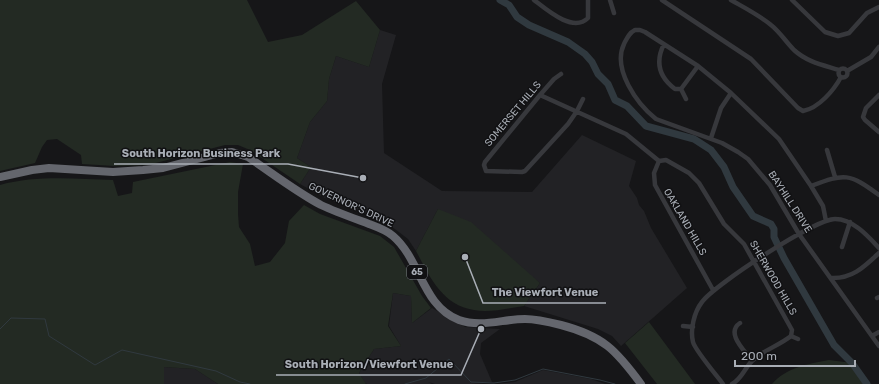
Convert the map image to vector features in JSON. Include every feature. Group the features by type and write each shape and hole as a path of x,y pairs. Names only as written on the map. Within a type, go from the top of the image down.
{"highway":[{"name":"GOVERNOR'S DRIVE","path":"0,177 32,170 50,168 129,172 163,168 232,152 240,154 248,157 301,193 322,205 392,235 406,252 433,299 450,315 468,322 480,324 525,319 536,320 584,332 596,337 611,347 641,384"}],"street":[{"path":"534,0 548,11 571,24 584,23 588,18 588,0"},
{"path":"610,0 614,13"},
{"path":"662,0 751,59 798,108 804,111 810,110 832,92 841,77 871,57 879,47"},
{"path":"732,0 771,24 803,57 814,63 839,70 842,68 847,72"},
{"path":"792,0 825,32 838,36 849,33 867,13 879,7"},
{"path":"633,25 635,30 646,32 698,66 731,92 779,139 823,206 826,220"},
{"name":"BAYHILL DRIVE","path":"635,30 631,32 622,47 620,59 625,78 638,101 656,119 711,138 748,159 770,185 799,234 879,346"},
{"path":"664,44 658,59 660,69 672,87 675,89 681,89"},
{"path":"681,89 698,66"},
{"path":"839,70 838,74 841,77"},
{"name":"SOMERSET HILLS","path":"561,74 554,79 540,95 485,162 484,168 490,171 525,171 578,111"},
{"path":"681,89 686,99"},
{"path":"711,138 721,108 731,92"},
{"name":"SHERWOOD HILLS","path":"540,95 626,134 659,161 666,160 695,177 704,188 724,224 744,244 792,330 791,336"},
{"path":"858,119 863,117 866,108 879,95"},
{"path":"578,111 583,99"},
{"path":"863,117 879,132"},
{"path":"827,150 835,177"},
{"name":"OAKLAND HILLS","path":"659,161 654,173 654,185 714,290"},
{"path":"811,186 835,177 846,176 860,182 879,195"},
{"path":"723,384 694,345 694,319 701,303 714,290 788,239 826,220 836,219 850,222 866,234 879,248"},
{"path":"842,247 850,222"},
{"path":"831,278 848,276 864,267 879,253"},
{"path":"740,323 735,329 735,338 752,361"},
{"path":"683,326 693,327"},
{"path":"872,336 879,332"},
{"path":"732,384 742,376 752,361 791,336 798,339"}],"shaded area":[{"path":"0,0 247,0 268,42 302,35 356,1 380,30 369,67 336,56 329,79 327,101 310,122 297,158 311,167 300,184 250,150 238,145 225,145 148,165 115,166 82,164 81,155 57,139 47,140 35,163 0,171"},
{"path":"380,30 396,35 382,84 384,153 442,191 532,192 582,135 636,161 629,186 637,198 639,205 644,211 651,228 687,288 621,346 612,336 598,329 524,306 540,283 438,209 416,251 408,239 387,223 325,198 300,184 311,167 297,158 310,122 327,101 329,79 336,56 369,67"},
{"path":"230,162 243,164 238,192 239,227 250,244 255,266 270,262 285,243 289,221 304,205 320,214 380,236 394,247 422,296 431,308 412,323 411,296 393,293 388,326 401,346 374,349 359,373 366,384 218,384 195,369 164,367 164,384 0,384 0,185 42,179 113,180 118,196 132,193 133,182"},
{"path":"438,209 471,222 540,283 524,306 493,311 480,311 463,307 445,296 432,280 416,251"},
{"path":"393,293 411,296 412,323 432,308 465,327 500,329 481,343 480,354 492,382 472,383 485,384 435,384 428,382 432,384 365,383 359,373 374,349 401,346 389,326"},
{"path":"649,322 695,384 657,384 625,343"},
{"path":"829,360 852,363 867,384 772,384 784,374 798,367"},
{"path":"164,367 195,369 218,384 164,384"},
{"path":"543,370 591,379 605,384 498,384 515,382"}],"waterway":[{"path":"500,0 509,5 517,17 529,25 568,42 585,54 592,62 598,74 608,84 615,100 627,106 646,126 694,139 711,150 724,167 733,187 753,216 771,224 774,229 774,237 784,258 834,345 852,363 867,384"},
{"path":"0,329 11,318 45,319 49,336 95,365 122,350 216,371 240,382 250,384"},
{"path":"405,384 426,378 449,359 471,382 494,383 515,380 543,369 615,384"}],"place":[{"name":"South Horizon Business Park","path":"363,178"},
{"name":"The Viewfort Venue","path":"465,257"},
{"name":"South Horizon/Viewfort Venue","path":"481,329"}]}
